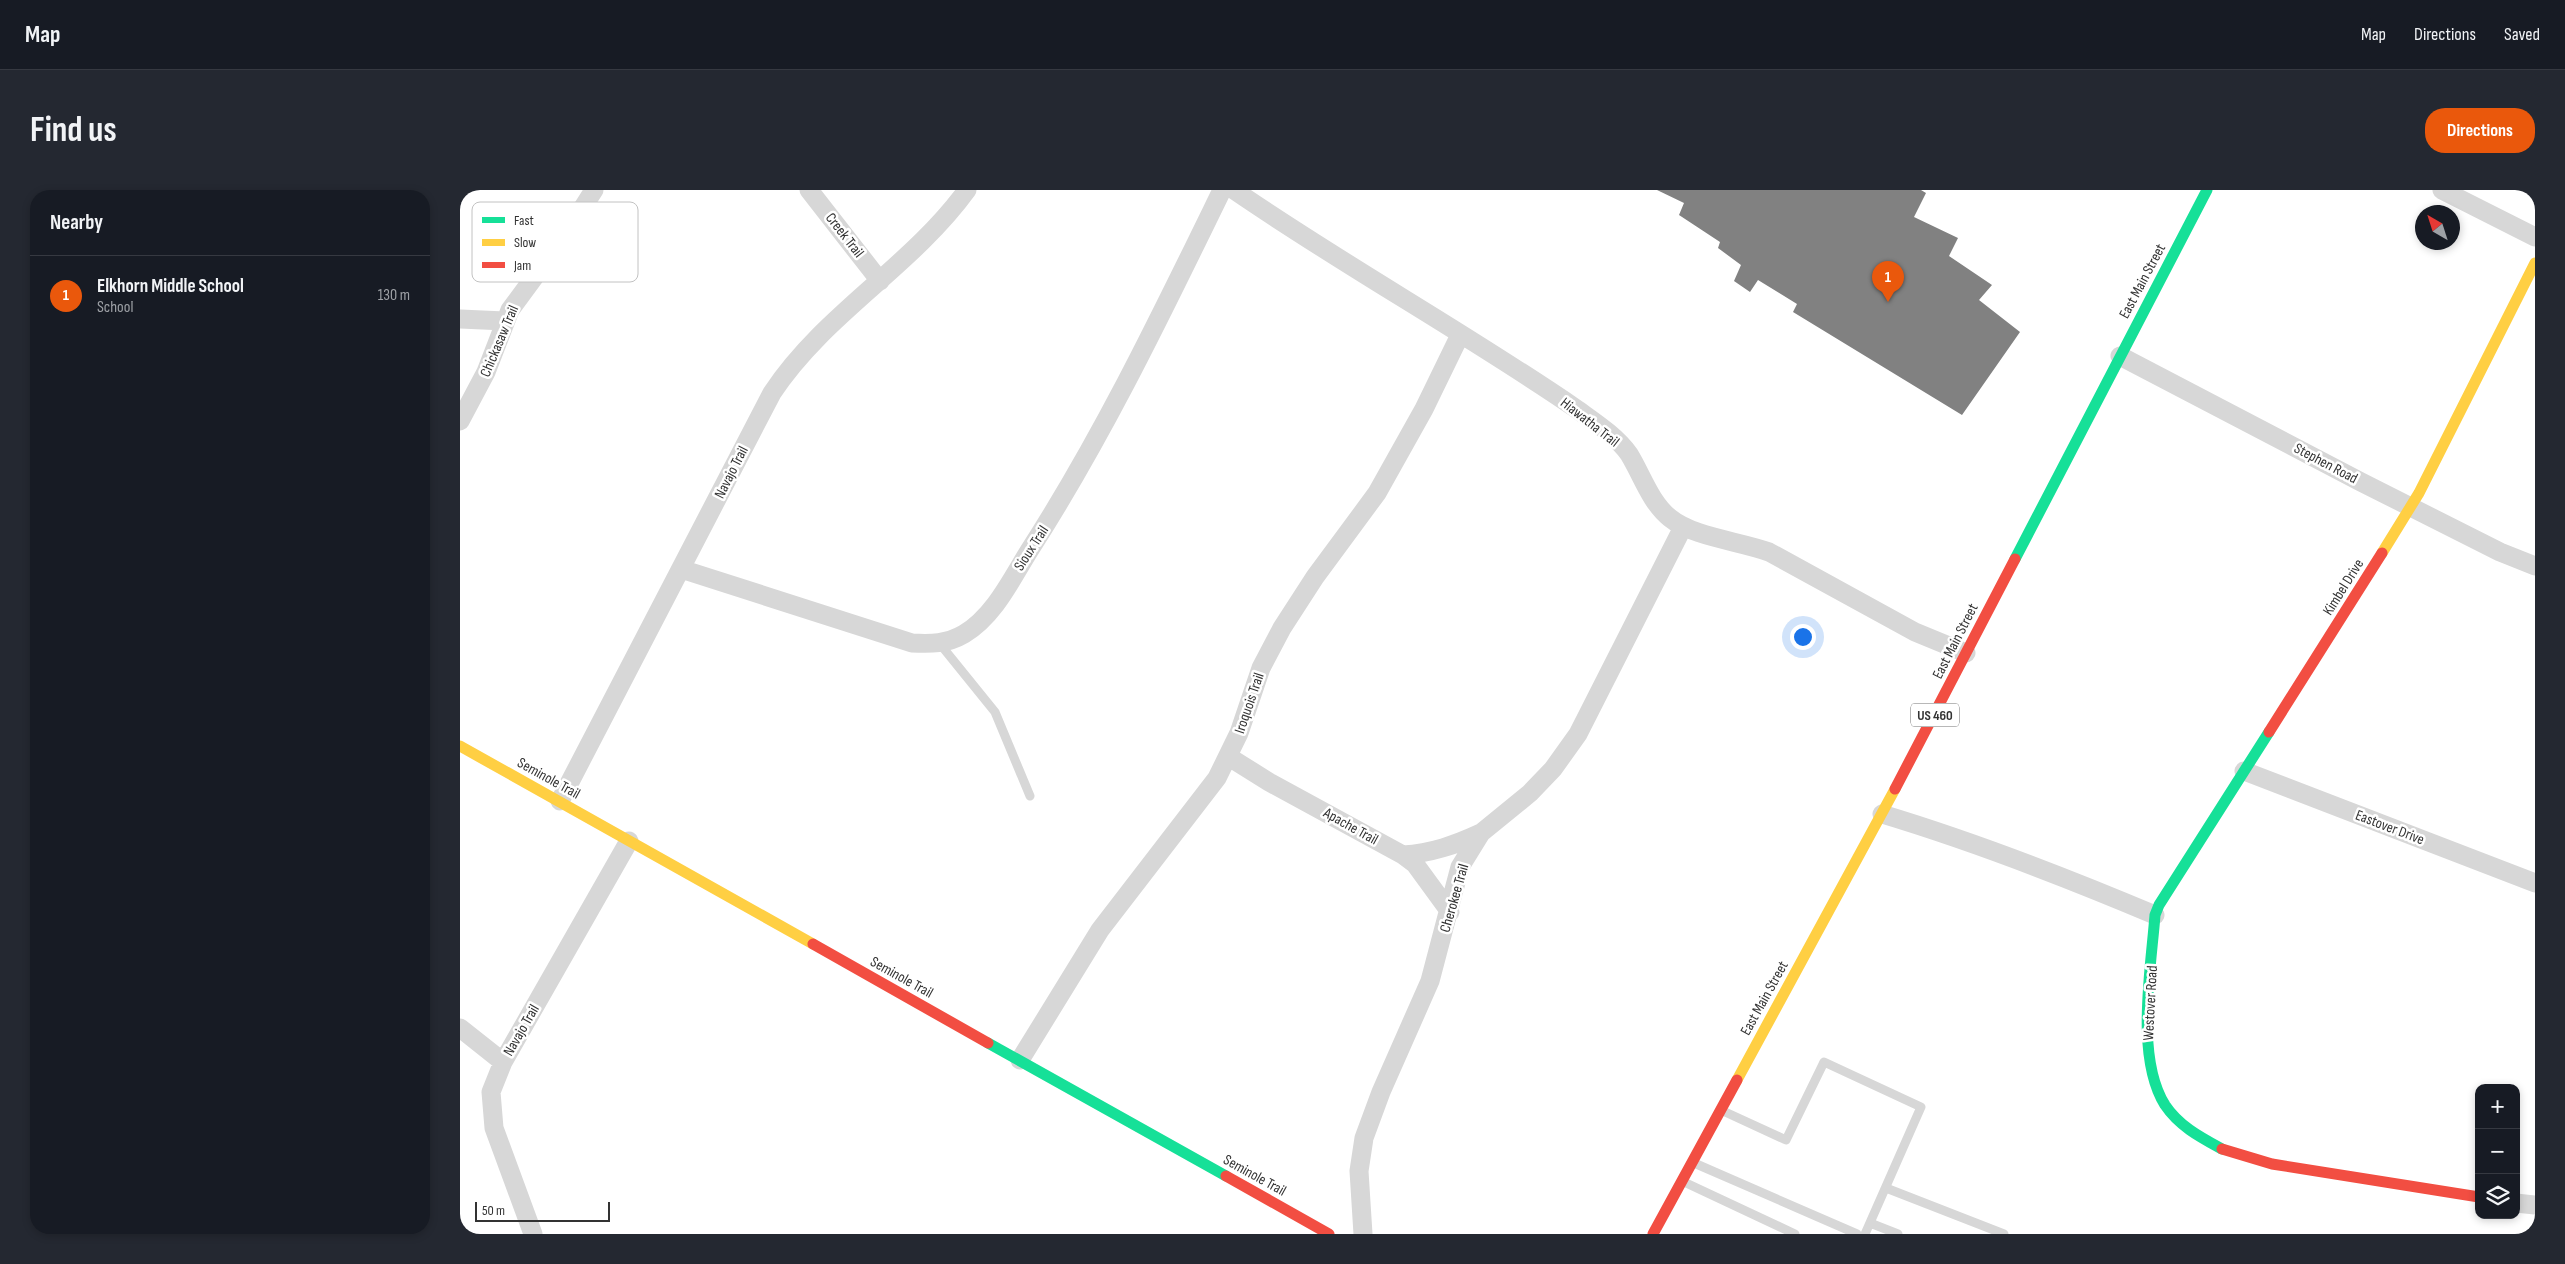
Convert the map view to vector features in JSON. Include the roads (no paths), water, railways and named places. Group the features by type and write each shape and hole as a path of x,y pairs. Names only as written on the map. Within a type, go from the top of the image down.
{"street":[{"name":"Chickasaw Trail","path":"586,202 594,190"},
{"name":"Creek Trail","path":"809,190 880,281"},
{"name":"Navajo Trail","path":"560,801 772,393 788,369 806,348 926,238 966,190"},
{"name":"Sioux Trail","path":"681,569 912,643 940,644 964,634 994,606 1069,489 1156,324 1222,190"},
{"name":"Hiawatha Trail","path":"1234,190 1282,223 1535,382 1605,430 1628,453 1662,510 1684,527 1769,552 1915,632 1966,653"},
{"name":"East Main Street","path":"1652,1234 1882,814 2207,190"},
{"path":"2442,190 2535,237"},
{"name":"Kimbel Drive","path":"2155,915 2178,872 2411,506 2436,462 2535,263"},
{"name":"Chickasaw Trail","path":"460,421 486,372 505,321 517,299 530,282"},
{"path":"460,319 505,321"},
{"name":"Iroquois Trail","path":"1020,1060 1100,930 1199,803 1229,757 1261,668 1282,628 1314,577 1377,493 1424,409 1460,335"},
{"name":"Stephen Road","path":"2120,356 2500,552 2535,566"},
{"name":"Cherokee Trail","path":"1363,1234 1359,1178 1364,1138 1381,1092 1430,981 1450,912 1460,867 1481,833 1530,793 1553,769 1578,734 1684,527"},
{"name":"Seminole Trail","path":"460,746 1329,1234"},
{"name":"Apache Trail","path":"1229,757 1269,782 1403,855 1415,864 1450,912"},
{"name":"Eastover Drive","path":"2244,771 2535,883"},
{"path":"1882,814 1935,830 2046,870 2155,915"},
{"path":"1403,855 1427,854 1457,845 1481,833"},
{"name":"Navajo Trail","path":"532,1234 494,1128 492,1092 503,1062 629,841"},
{"name":"Westover Road","path":"2155,915 2148,1044 2155,1084 2177,1122 2196,1137 2218,1150 2244,1158 2475,1196"},
{"path":"460,1028 503,1062"},
{"path":"2520,1203 2535,1205"}],"lane":[{"path":"940,644 995,712 1030,796"},
{"path":"1720,1110 1786,1140 1824,1062 1921,1107 1866,1234"},
{"path":"1692,1162 1858,1234"},
{"path":"1682,1181 1795,1234"},
{"path":"1886,1188 2004,1234"},
{"path":"1870,1224 1898,1234"}],"place":[{"name":"Elkhorn Middle School","path":"1888,302"}]}
